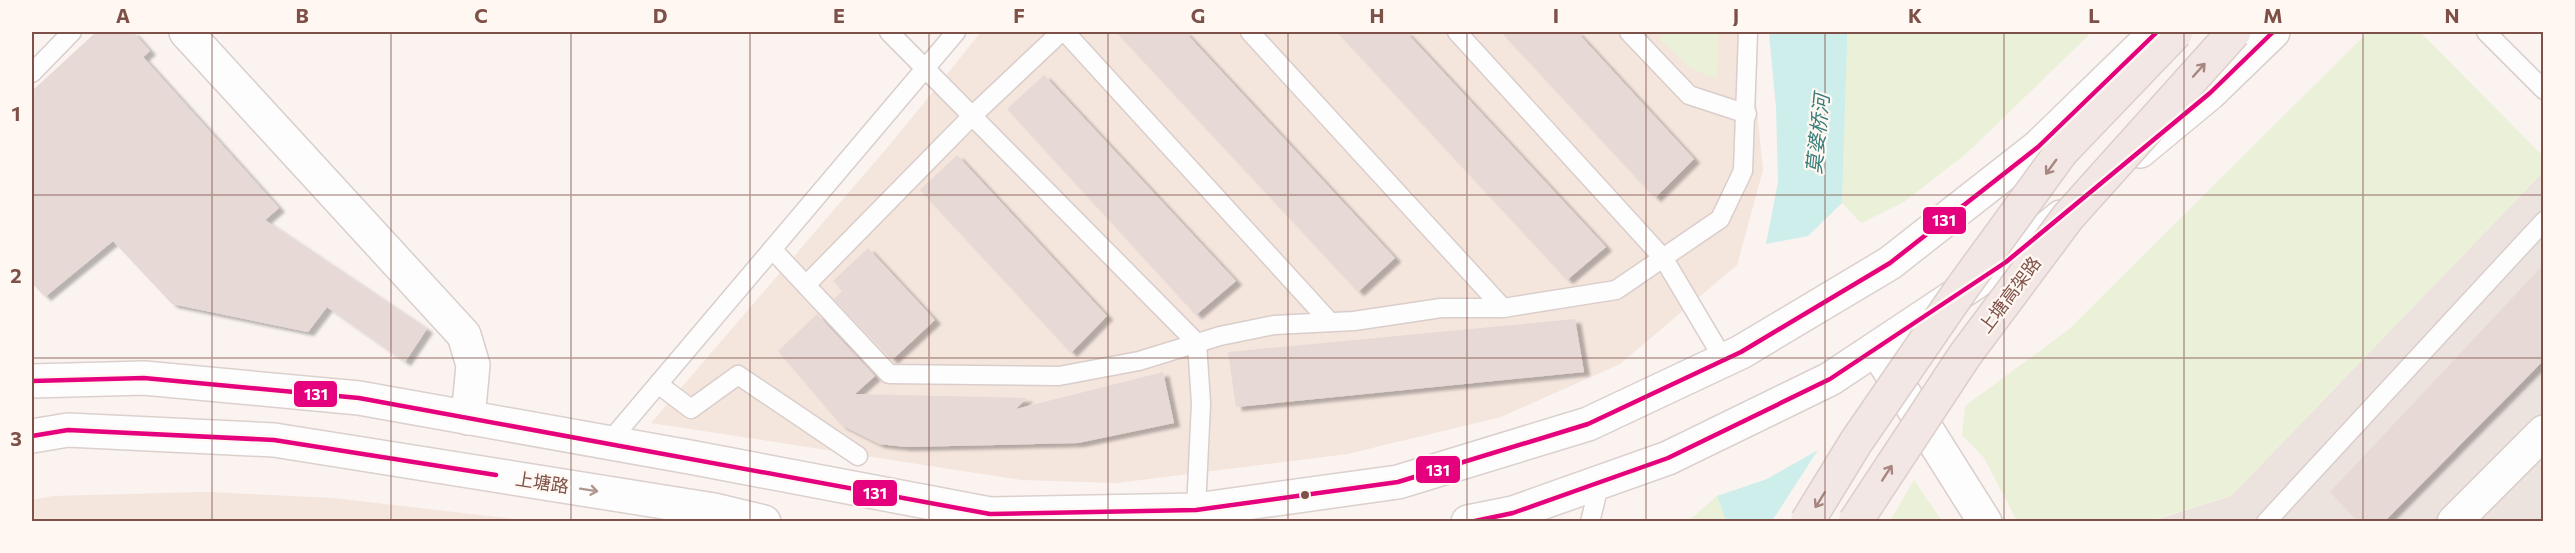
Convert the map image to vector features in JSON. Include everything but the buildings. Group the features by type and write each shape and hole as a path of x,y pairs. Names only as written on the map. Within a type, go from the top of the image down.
{"highway":[{"path":"1807,522 1876,413 1962,288 2062,151 2176,32"},
{"name":"上塘高架路","path":"1855,522 1965,355 2068,217 2234,32"}],"main road":[{"path":"186,32 464,335 473,365 468,418"},
{"path":"32,381 144,378 359,398 609,442 990,514 1196,510 1398,482 1588,424 1724,360 1890,264 2038,147 2157,32"},
{"path":"1468,522 1513,513 1668,458 1830,379 2006,262 2210,93 2273,32"},
{"path":"1876,349 1985,522"},
{"name":"上塘路","path":"32,436 68,430 274,440 715,516 764,522"},
{"path":"2454,522 2544,432"}],"lane":[{"path":"32,73 72,32"},
{"path":"889,32 1197,343 1201,403 1196,510"},
{"path":"609,442 956,32"},
{"path":"806,285 973,115 1063,32 1330,322"},
{"path":"1250,32 1503,308"},
{"path":"1457,32 1664,259 1724,360"},
{"path":"1629,32 1689,95 1747,114"},
{"path":"772,249 889,375 1059,376 1139,361 1197,343 1274,325 1354,321 1440,308 1503,308 1616,290 1720,219 1743,171 1747,114 1748,32"},
{"path":"2486,32 2544,90"},
{"path":"2266,522 2544,221"},
{"path":"658,384 691,409 738,375 858,456"},
{"path":"1590,522 1600,482"}],"shaded area":[{"path":"981,32 1749,32 1763,170 1737,265 1620,364 1501,417 1347,454 1117,483 1022,480 651,423 893,141"},
{"path":"2543,172 2543,521 2148,522 2231,496"},
{"path":"206,492 333,498 531,521 32,521 32,500 53,496"}],"green space":[{"path":"1662,32 1719,32 1717,79 1690,68 1660,39"},
{"path":"1847,32 2092,32 1968,152 1904,202 1861,223 1842,203"},
{"path":"2368,32 2420,32 2543,156 2543,172 2231,496 2148,521 2017,521 1984,458 1962,435 1965,406 2068,330"},
{"path":"1914,480 1942,521 1890,521"},
{"path":"1717,496 1726,521 1688,521"}],"water":[{"name":"莫婆桥河","path":"1769,32 1847,32 1847,46 1842,203 1808,236 1766,244 1778,182 1776,108"},
{"path":"1818,450 1772,521 1726,521 1717,496 1767,479"}],"transit line":[{"name":"131","path":"32,381 144,378 359,398 990,514 1196,510 1398,482 1588,424 1741,352 1890,263 2038,147 2157,32"},
{"name":"131","path":"1470,522 1513,513 1668,458 1830,379 2006,262 2210,93 2273,32"},
{"name":"131","path":"32,436 68,430 274,440 496,475"}]}
